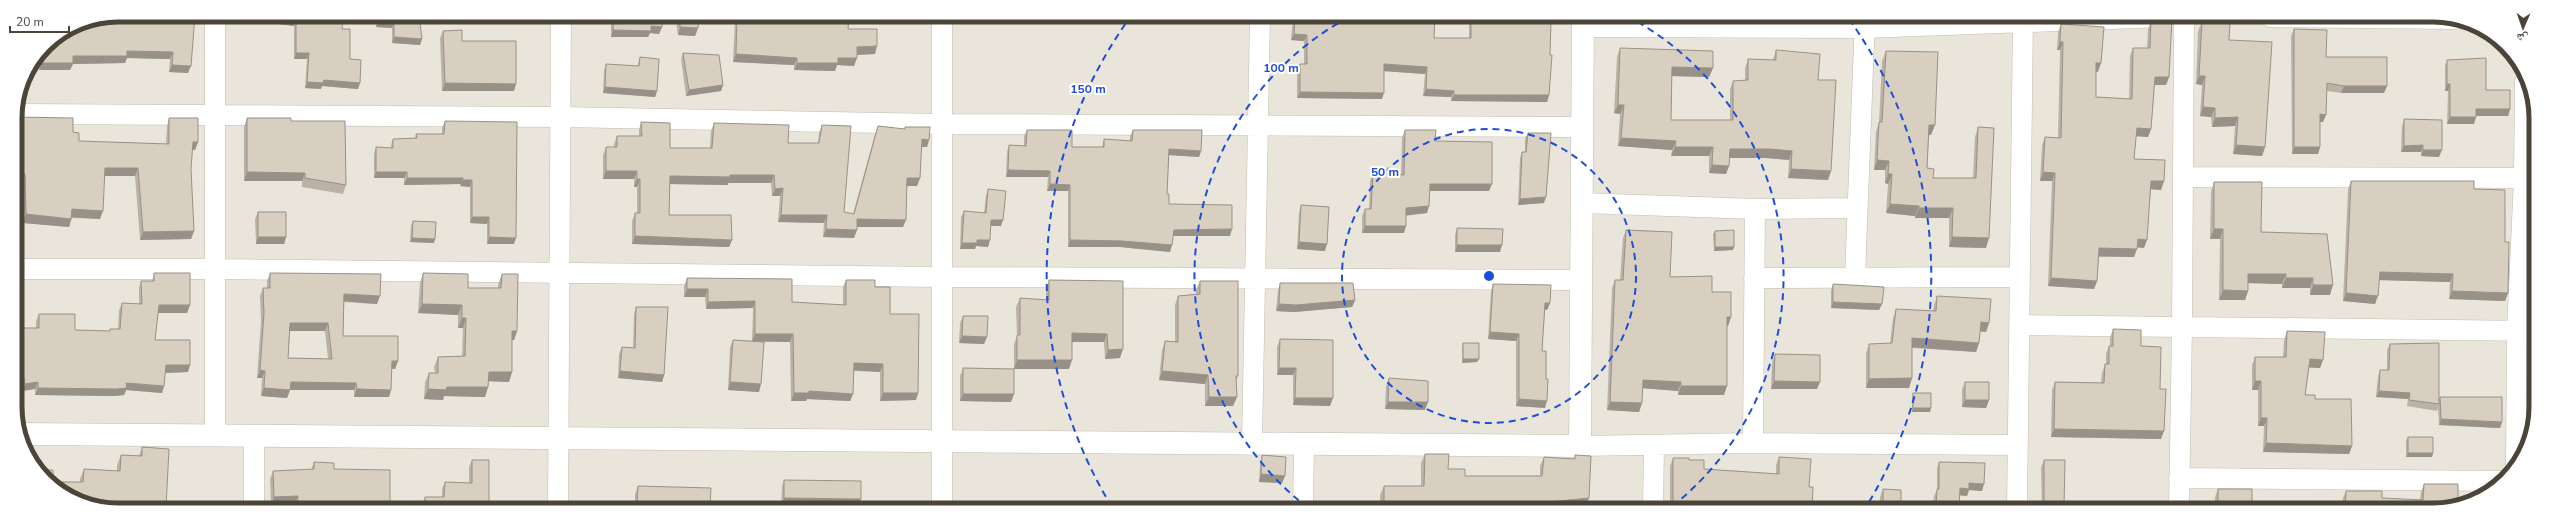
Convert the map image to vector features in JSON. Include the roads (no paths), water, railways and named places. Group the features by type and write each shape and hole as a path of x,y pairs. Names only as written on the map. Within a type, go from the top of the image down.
{"street":[{"path":"215,22 215,435"},
{"path":"558,503 561,22"},
{"path":"942,22 942,503"},
{"path":"1252,443 1260,22"},
{"path":"1580,446 1583,22 1865,22 1855,277"},
{"path":"2017,503 2023,22"},
{"path":"2178,503 2182,327 2184,22"},
{"path":"2517,453 2525,331 2529,178 2525,93"},
{"path":"22,114 560,117 941,124 1258,124 1582,127"},
{"path":"2183,177 2529,178"},
{"path":"1582,203 1755,209 1857,208"},
{"path":"1753,443 1755,209"},
{"path":"22,269 215,268 942,277 1581,280"},
{"path":"1754,278 2019,277"},
{"path":"2019,325 2525,331"},
{"path":"26,434 1580,446 1753,443 2018,445"},
{"path":"254,436 254,503"},
{"path":"1304,444 1304,503"},
{"path":"1654,445 1654,503"},
{"path":"2179,478 2494,481"}]}
